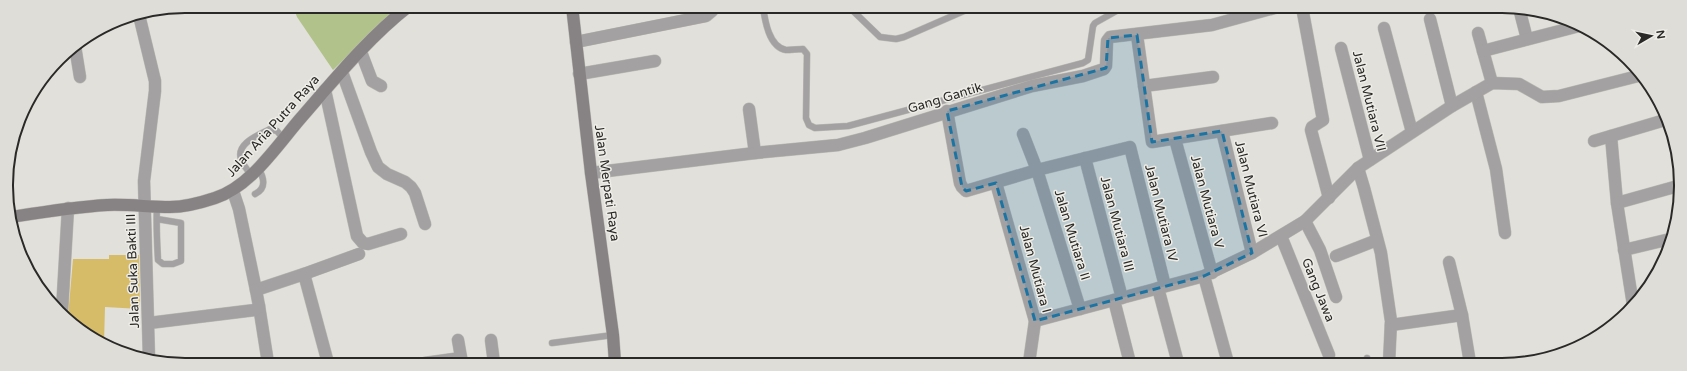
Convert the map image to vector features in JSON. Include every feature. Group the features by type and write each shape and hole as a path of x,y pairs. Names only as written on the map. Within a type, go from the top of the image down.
{"main road":[{"name":"Jalan Aria Putra Raya","path":"16,216 68,208 108,205 170,207 196,204 233,191 255,171 388,22 400,13"},
{"name":"Jalan Merpati Raya","path":"573,13 615,358"}],"street":[{"path":"576,42 706,16 710,13"},
{"name":"Gang Gantik","path":"591,173 755,153 838,145 1032,86 1083,76 1104,69 1106,66 1108,38 1212,25 1256,13"},
{"path":"1303,13 1323,120 1312,127 1311,130 1329,198"},
{"path":"1520,14 1527,39"},
{"name":"Jalan Suka Bakti III","path":"140,19 155,81 144,181 150,354"},
{"path":"1430,19 1452,106"},
{"path":"1384,28 1412,132"},
{"path":"1483,51 1572,28"},
{"path":"1478,33 1492,83"},
{"path":"1138,34 1152,142 1272,123"},
{"name":"Jalan Mutiara VII","path":"1341,48 1370,160"},
{"path":"76,52 80,77"},
{"path":"361,52 372,81 381,86"},
{"path":"579,74 655,61"},
{"path":"342,72 371,152 378,167 387,174 405,182 415,193 425,224"},
{"path":"1035,321 1208,274 1252,253 1305,221 1358,168 1452,106 1492,83 1519,84 1542,97 1559,96 1634,76"},
{"path":"1144,86 1213,77"},
{"path":"326,90 357,236 363,243 368,244 401,234"},
{"path":"1476,92 1496,169 1505,233"},
{"path":"749,109 755,153"},
{"path":"947,112 962,187 966,191 1037,170 1085,158"},
{"path":"1594,141 1662,121"},
{"name":"Jalan Mutiara VI","path":"1222,131 1252,253"},
{"name":"Jalan Mutiara II","path":"1023,134 1037,170 1080,309"},
{"path":"1611,136 1617,203 1632,298"},
{"name":"Jalan Mutiara V","path":"1175,139 1227,358"},
{"name":"Jalan Mutiara IV","path":"1085,158 1130,147 1177,358"},
{"name":"Jalan Mutiara III","path":"1085,158 1118,299 1129,358"},
{"path":"1358,168 1381,253 1391,325 1390,358"},
{"name":"Jalan Mutiara I","path":"996,183 1035,321 1030,358"},
{"path":"1617,203 1674,187"},
{"path":"233,191 239,209 256,290 267,358"},
{"path":"62,305 68,208"},
{"path":"1305,221 1320,250 1336,297"},
{"name":"Gang Jawa","path":"1282,236 1329,355"},
{"path":"1336,256 1377,240"},
{"path":"1624,250 1665,240"},
{"path":"256,290 359,254"},
{"path":"1449,262 1462,315 1469,358"},
{"path":"304,274 327,358"},
{"path":"149,323 255,310 259,306"},
{"path":"1391,325 1462,315"},
{"path":"458,340 461,358"},
{"path":"491,340 493,358"}],"lane":[{"path":"764,13 765,20 774,42 785,50 803,49 807,54 806,118 809,125 815,128 848,126 1083,62 1088,60 1093,26 1095,23 1113,13"},
{"path":"855,13 880,37 896,39 960,13"},
{"path":"255,194 261,191 264,186 262,175 240,158 241,150 245,143 270,129 277,131 283,138"},
{"path":"157,206 157,220 158,260 163,264 178,263 181,261 182,254 181,223 157,220"},
{"path":"552,343 613,335"}],"highlighted area":[{"path":"1137,35 1152,142 1222,131 1252,253 1204,276 1035,321 996,183 966,191 962,187 947,111 1106,68 1108,38"}],"green space":[{"path":"296,13 392,13 333,70"}],"building":[{"path":"109,255 139,255 140,309 105,307 104,338 80,322 68,311 73,259 109,259"}]}
